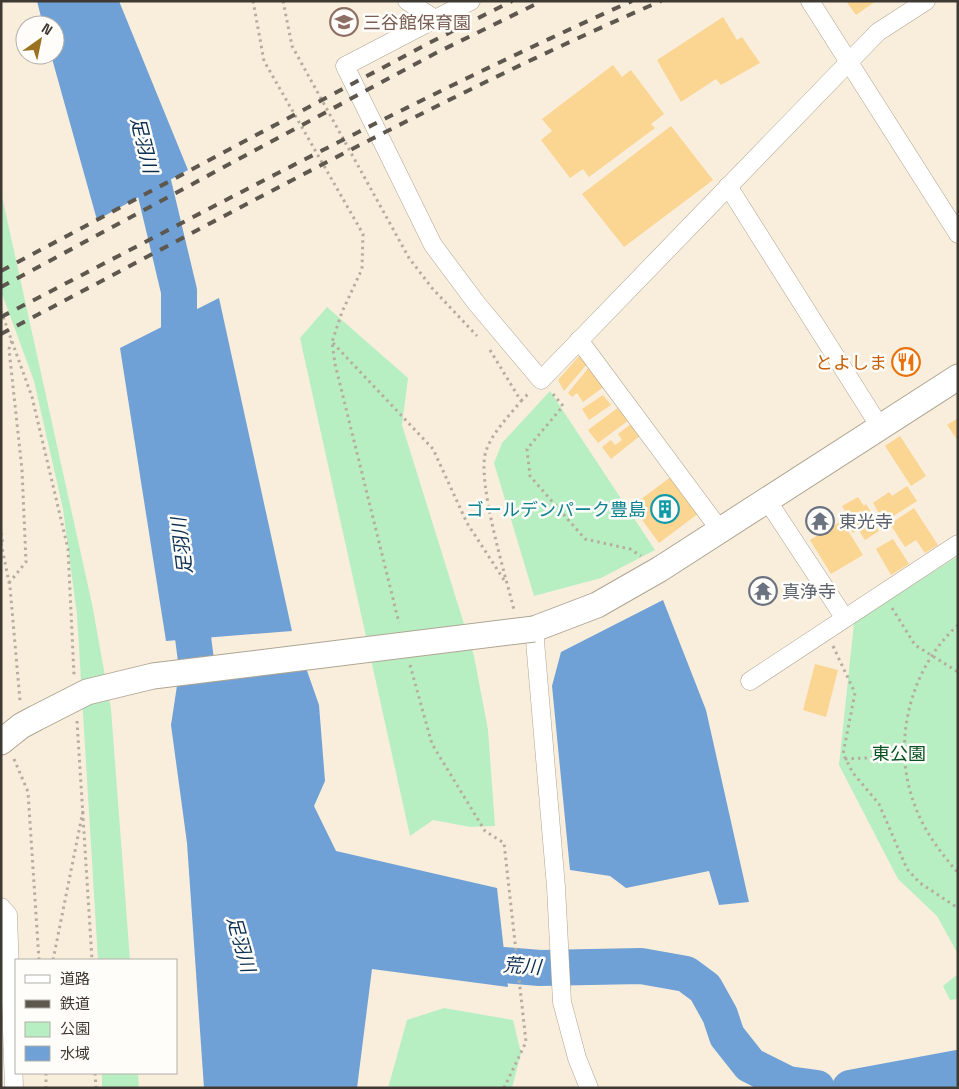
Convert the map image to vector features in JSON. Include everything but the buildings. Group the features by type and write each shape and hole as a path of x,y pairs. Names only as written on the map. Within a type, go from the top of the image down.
{"street":[{"path":"407,1 435,19"},
{"path":"471,1 345,66 433,245 477,304 541,380 878,32 926,1"},
{"path":"810,1 958,234"},
{"path":"728,186 880,427"},
{"path":"579,340 720,530"},
{"path":"15,732 87,692 153,676 524,622 597,605 660,569 958,377"},
{"path":"767,500 844,617"},
{"path":"750,681 844,617 958,544"},
{"path":"524,622 556,888 562,1002 577,1058 589,1088"},
{"path":"1,907 8,915 14,1088"}],"path":[{"path":"253,1 264,61 363,234 362,269 342,312 332,342 337,374 400,629"},
{"path":"283,1 292,46 409,258 432,288 480,339"},
{"path":"1,311 32,398 68,549 74,682"},
{"path":"9,582 26,562 22,470 9,349 12,340"},
{"path":"332,342 433,449 467,523 508,586 524,622"},
{"path":"487,346 521,401 485,452 484,474 493,526 508,586"},
{"path":"541,380 563,406 528,449 530,476 585,539 630,549 660,569"},
{"path":"1,533 9,582 15,732 28,792 39,959"},
{"path":"888,601 915,645 958,672"},
{"path":"958,625 945,636 919,678 911,702 905,732 904,756 908,785 915,807 942,854 958,873"},
{"path":"826,629 855,693 842,754 853,773 879,804 907,869 920,882 958,908"},
{"path":"408,658 432,744 485,831 504,843 526,1042 504,1088"},
{"path":"77,720 84,807 92,959"},
{"path":"845,759 904,756"},
{"path":"53,959 84,807"},
{"path":"46,1074 46,1088"},
{"path":"95,1074 96,1088"}],"green space":[{"path":"1,192 92,604 111,709 130,959 98,959 77,615 63,509 34,381 1,291"},
{"path":"327,307 408,378 402,425 474,656 488,730 495,826 470,827 433,820 410,836 300,338"},
{"path":"550,391 655,550 601,578 534,596 494,463 502,443"},
{"name":"東公園","path":"958,556 958,954 937,916 898,879 839,765 854,623"},
{"path":"958,974 958,999 950,1000 943,986"},
{"path":"444,1008 513,1020 521,1053 512,1088 388,1088 407,1020"},
{"path":"102,1074 138,1074 139,1088 102,1088"}],"water":[{"path":"37,1 119,1 188,170 97,220 54,65 65,65 65,15 40,15"},
{"path":"219,298 292,631 166,641 120,348"},
{"path":"663,600 706,710 749,902 719,905 709,871 626,888 610,876 570,870 552,686 561,652"},
{"path":"305,665 319,705 325,781 314,806 336,851 497,888 508,987 372,969 357,1088 204,1088 187,843 171,725 178,679"}],"waterway":[{"name":"足羽川","path":"143,140 179,291 179,367"},
{"name":"足羽川","path":"187,590 202,708"},
{"name":"荒川","path":"456,961 540,968 641,966 686,974 705,988 720,1015 727,1036 750,1065 788,1084 817,1088"},
{"name":"荒川","path":"850,1088 958,1068"}],"railway":[{"path":"1,271 429,43 512,1"},
{"path":"1,287 434,54 542,1"},
{"path":"1,317 393,115 632,1"},
{"path":"1,334 410,119 493,78 661,1"}],"place":[{"name":"三谷館保育園","path":"344,22"},
{"name":"とよしま","path":"906,362"},
{"name":"ゴールデンパーク豊島","path":"665,509"},
{"name":"東光寺","path":"820,521"},
{"name":"真浄寺","path":"763,591"}]}
